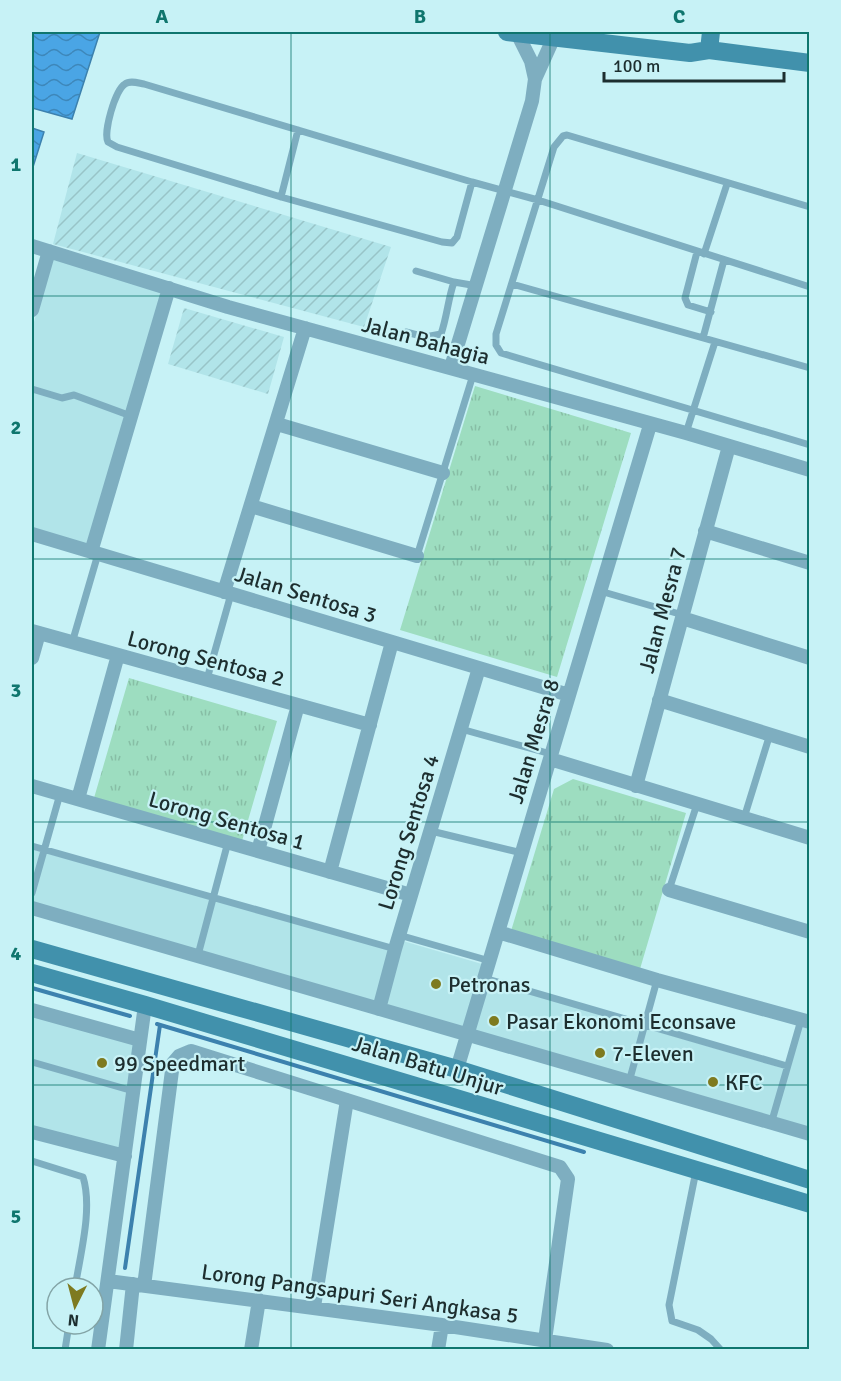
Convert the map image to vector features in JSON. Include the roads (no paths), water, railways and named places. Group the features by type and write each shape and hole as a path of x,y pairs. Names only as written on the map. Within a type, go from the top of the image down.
{"main road":[{"path":"512,32 690,53 707,37 810,63"},
{"name":"Jalan Batu Unjur","path":"32,949 457,1069 806,1177"},
{"name":"Jalan Batu Unjur","path":"32,973 810,1204"},
{"path":"744,1185 759,1179 766,1180 810,1195"}],"street":[{"path":"512,32 531,61 535,79"},
{"path":"451,367 532,101 535,79 554,37"},
{"name":"Jalan Bahagia","path":"32,246 305,328 686,433 810,470"},
{"path":"32,310 49,251"},
{"path":"94,553 131,416 170,288"},
{"path":"228,593 251,506 305,328"},
{"path":"277,424 443,473"},
{"name":"Jalan Mesra 8","path":"457,1069 650,424"},
{"name":"Jalan Mesra 7","path":"636,786 729,446"},
{"path":"251,506 417,556"},
{"path":"705,531 810,564"},
{"name":"Jalan Sentosa 3","path":"32,534 569,695"},
{"path":"682,616 810,658"},
{"path":"32,658 35,632"},
{"name":"Lorong Sentosa 2","path":"35,632 370,725"},
{"path":"330,872 393,642"},
{"path":"78,799 118,655"},
{"name":"Lorong Sentosa 4","path":"379,1009 479,668"},
{"path":"659,700 810,747"},
{"path":"258,851 298,705"},
{"path":"550,757 636,786 810,838"},
{"name":"Lorong Sentosa 1","path":"32,786 411,895"},
{"path":"669,890 810,932"},
{"name":"Jalan Batu Unjur","path":"32,908 810,1134"},
{"path":"498,933 805,1021"},
{"path":"105,1303 145,1005"},
{"path":"32,1010 140,1040"},
{"path":"126,1350 129,1320 139,1285 173,1063 179,1056 191,1051 560,1167 568,1179 544,1340"},
{"path":"314,1307 347,1100"},
{"path":"32,1132 125,1156"},
{"name":"Lorong Pangsapuri Seri Angkasa 5","path":"108,1281 314,1307 607,1350"},
{"path":"251,1350 259,1300"},
{"path":"105,1317 129,1320"},
{"path":"438,1350 442,1325"}],"lane":[{"path":"472,182 457,237 452,243 442,242 117,147 108,142 106,132 117,92 125,83 133,82 505,190 810,287"},
{"path":"281,196 298,130"},
{"path":"810,207 567,135 560,138 554,147 496,334 496,345 501,353 810,445"},
{"path":"711,312 688,305 685,298 700,253 728,184"},
{"path":"703,338 724,260"},
{"path":"416,271 477,286"},
{"path":"406,332 425,338 441,334 447,316 448,298 454,282"},
{"path":"512,284 810,368"},
{"path":"686,433 715,342"},
{"path":"417,556 473,375"},
{"path":"32,389 62,398 74,395 131,416"},
{"path":"72,643 94,553"},
{"path":"600,591 682,616"},
{"path":"207,680 228,593"},
{"path":"461,729 550,757"},
{"path":"744,818 770,734"},
{"path":"32,893 60,794"},
{"path":"669,890 697,804"},
{"path":"431,831 522,853"},
{"path":"198,955 228,842"},
{"path":"32,846 213,898 397,942 490,961"},
{"path":"484,978 787,1066"},
{"path":"629,1082 657,980"},
{"path":"771,1124 787,1066 805,1021"},
{"path":"32,1062 133,1091"},
{"path":"32,1161 83,1177 87,1190 86,1214 77,1276"},
{"path":"696,1171 669,1305 670,1314 672,1321 698,1330 722,1350"}],"water":[{"path":"32,32 100,32 72,119 32,108"},
{"path":"32,128 44,132 32,170"}],"waterway":[{"path":"32,988 130,1016"},
{"path":"157,1024 584,1152"},
{"path":"125,1268 160,1025"}],"place":[{"name":"Petronas","path":"436,984"},
{"name":"Pasar Ekonomi Econsave","path":"494,1021"},
{"name":"7-Eleven","path":"600,1053"},
{"name":"99 Speedmart","path":"102,1063"},
{"name":"KFC","path":"713,1082"}]}
